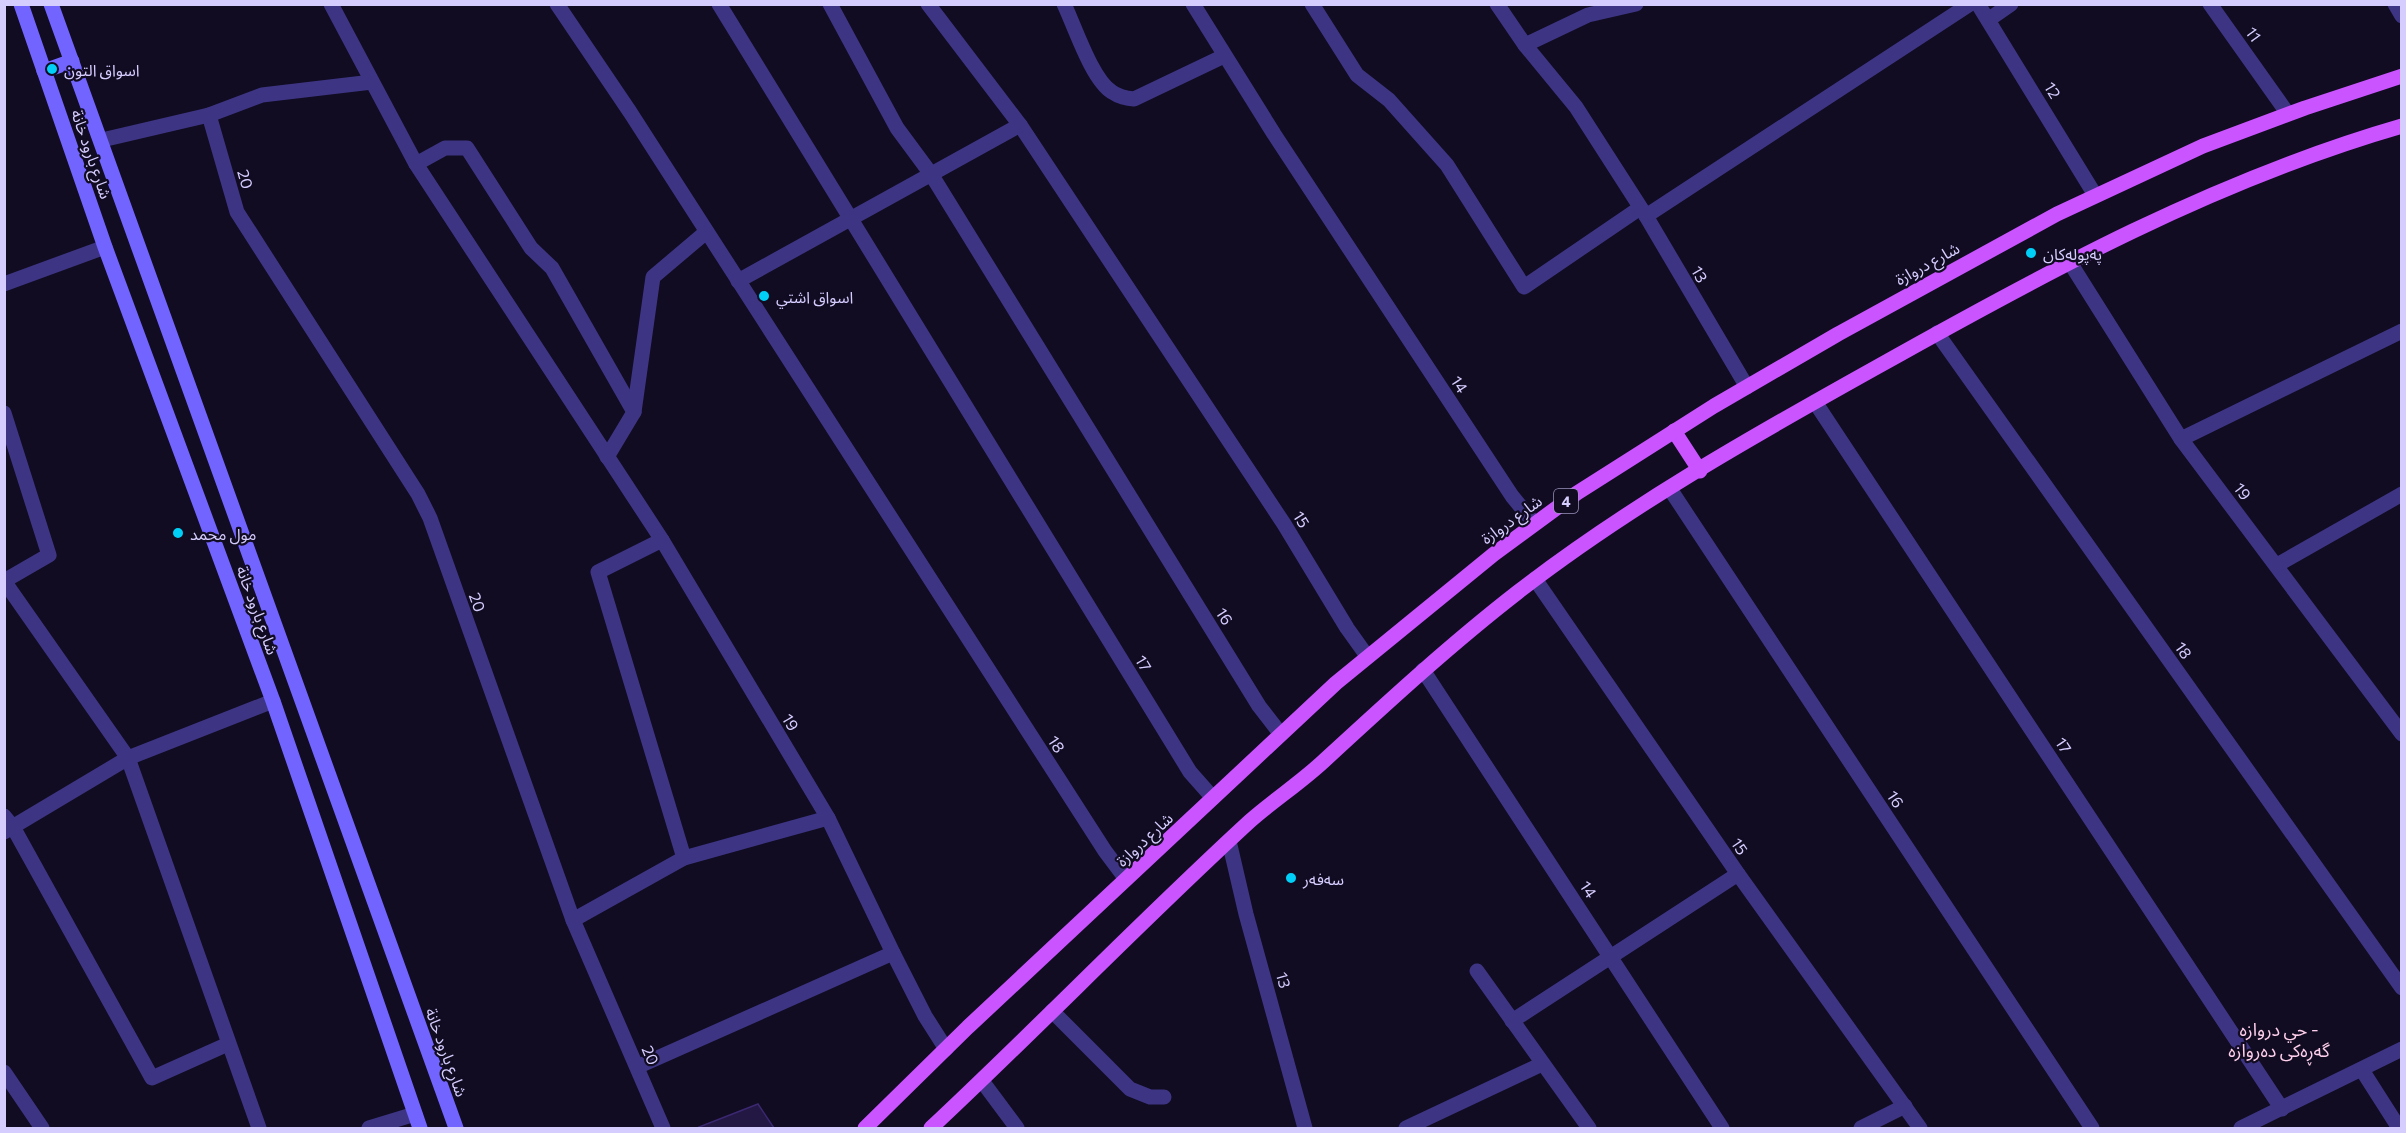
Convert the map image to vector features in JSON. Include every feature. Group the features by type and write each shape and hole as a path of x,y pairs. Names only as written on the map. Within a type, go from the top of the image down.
{"main road":[{"name":"شارع بارود خانة","path":"21,4 105,247 273,701 420,1128"},
{"name":"شارع بارود خانة","path":"51,4 102,140 456,1128"},
{"path":"44,71 72,61"},
{"name":"شارع دروازة","path":"865,1128 946,1048 1280,733 1367,656 1534,523 1674,431 1747,387 1950,270 2095,195 2203,146 2288,114 2402,76"},
{"path":"932,1128 1117,946 1252,819 1321,764 1424,670 1535,579 1670,489 1815,402 2069,261 2146,223 2232,186 2402,126"},
{"path":"1674,431 1700,471"}],"street":[{"name":"19","path":"331,4 416,165 662,540 828,818 925,1016 946,1048"},
{"name":"18","path":"557,4 630,112 705,233 1105,852 1126,879"},
{"name":"17","path":"720,4 1190,772 1213,798"},
{"name":"16","path":"830,4 897,128 931,174 1259,706 1280,733"},
{"name":"15","path":"928,4 1020,125 1284,524 1347,628 1367,656"},
{"path":"1065,4 1096,74 1109,91 1121,97 1134,99 1224,56"},
{"name":"14","path":"1193,4 1224,56 1512,496 1534,523"},
{"path":"1312,4 1357,75 1389,100 1447,165 1524,287 1970,4"},
{"name":"13","path":"1497,4 1524,45 1576,107 1643,212 1747,387"},
{"path":"1524,45 1585,10 1636,4"},
{"name":"12","path":"1978,4 2095,195"},
{"path":"1988,20 2011,4"},
{"name":"11","path":"2210,4 2288,114"},
{"path":"2394,4 2402,16"},
{"path":"102,140 209,115 262,95 372,82"},
{"name":"20","path":"209,115 237,212 418,494 430,518 573,920 663,1128"},
{"path":"738,281 1020,125"},
{"path":"416,165 445,148 467,147 531,248 552,268 634,411"},
{"path":"607,457 634,411 652,277 705,233"},
{"path":"4,284 105,247"},
{"name":"19","path":"2069,261 2181,439 2402,734"},
{"path":"2181,439 2402,331"},
{"name":"18","path":"1936,333 2402,988"},
{"name":"17","path":"1815,402 2282,1108"},
{"path":"4,413 49,555 4,581 128,758 259,1128"},
{"name":"16","path":"1670,489 2092,1128"},
{"path":"2277,565 2402,494"},
{"path":"662,540 598,572 684,858"},
{"name":"15","path":"1535,579 1738,874 1920,1128"},
{"name":"14","path":"1424,670 1722,1128"},
{"path":"228,1044 152,1078 8,825 128,758 273,701"},
{"path":"573,920 684,858 828,818"},
{"name":"13","path":"1229,842 1246,914 1305,1128"},
{"path":"1512,1021 1738,874"},
{"path":"637,1067 893,953"},
{"path":"1477,971 1589,1128"},
{"path":"1052,1011 1130,1089 1150,1097 1164,1097"},
{"path":"2241,1128 2402,1049"},
{"path":"1406,1128 1430,1124 1542,1064"},
{"path":"2362,1070 2399,1128"},
{"path":"4,1072 42,1128"},
{"path":"982,1081 1017,1128"},
{"path":"1861,1128 1905,1106"},
{"path":"369,1128 414,1114"}],"building":[{"path":"758,1104 774,1128 699,1127"}],"place":[{"name":"اسواق التون","path":"52,69"},
{"name":"پەپولەکان","path":"2031,253"},
{"name":"اسواق اشتي","path":"764,296"},
{"name":"مول محمد","path":"178,533"},
{"name":"سەفەر","path":"1291,878"}],"district":[{"name":"حي دروازه - گەڕەکی دەروازە","path":"2279,1039"}]}
